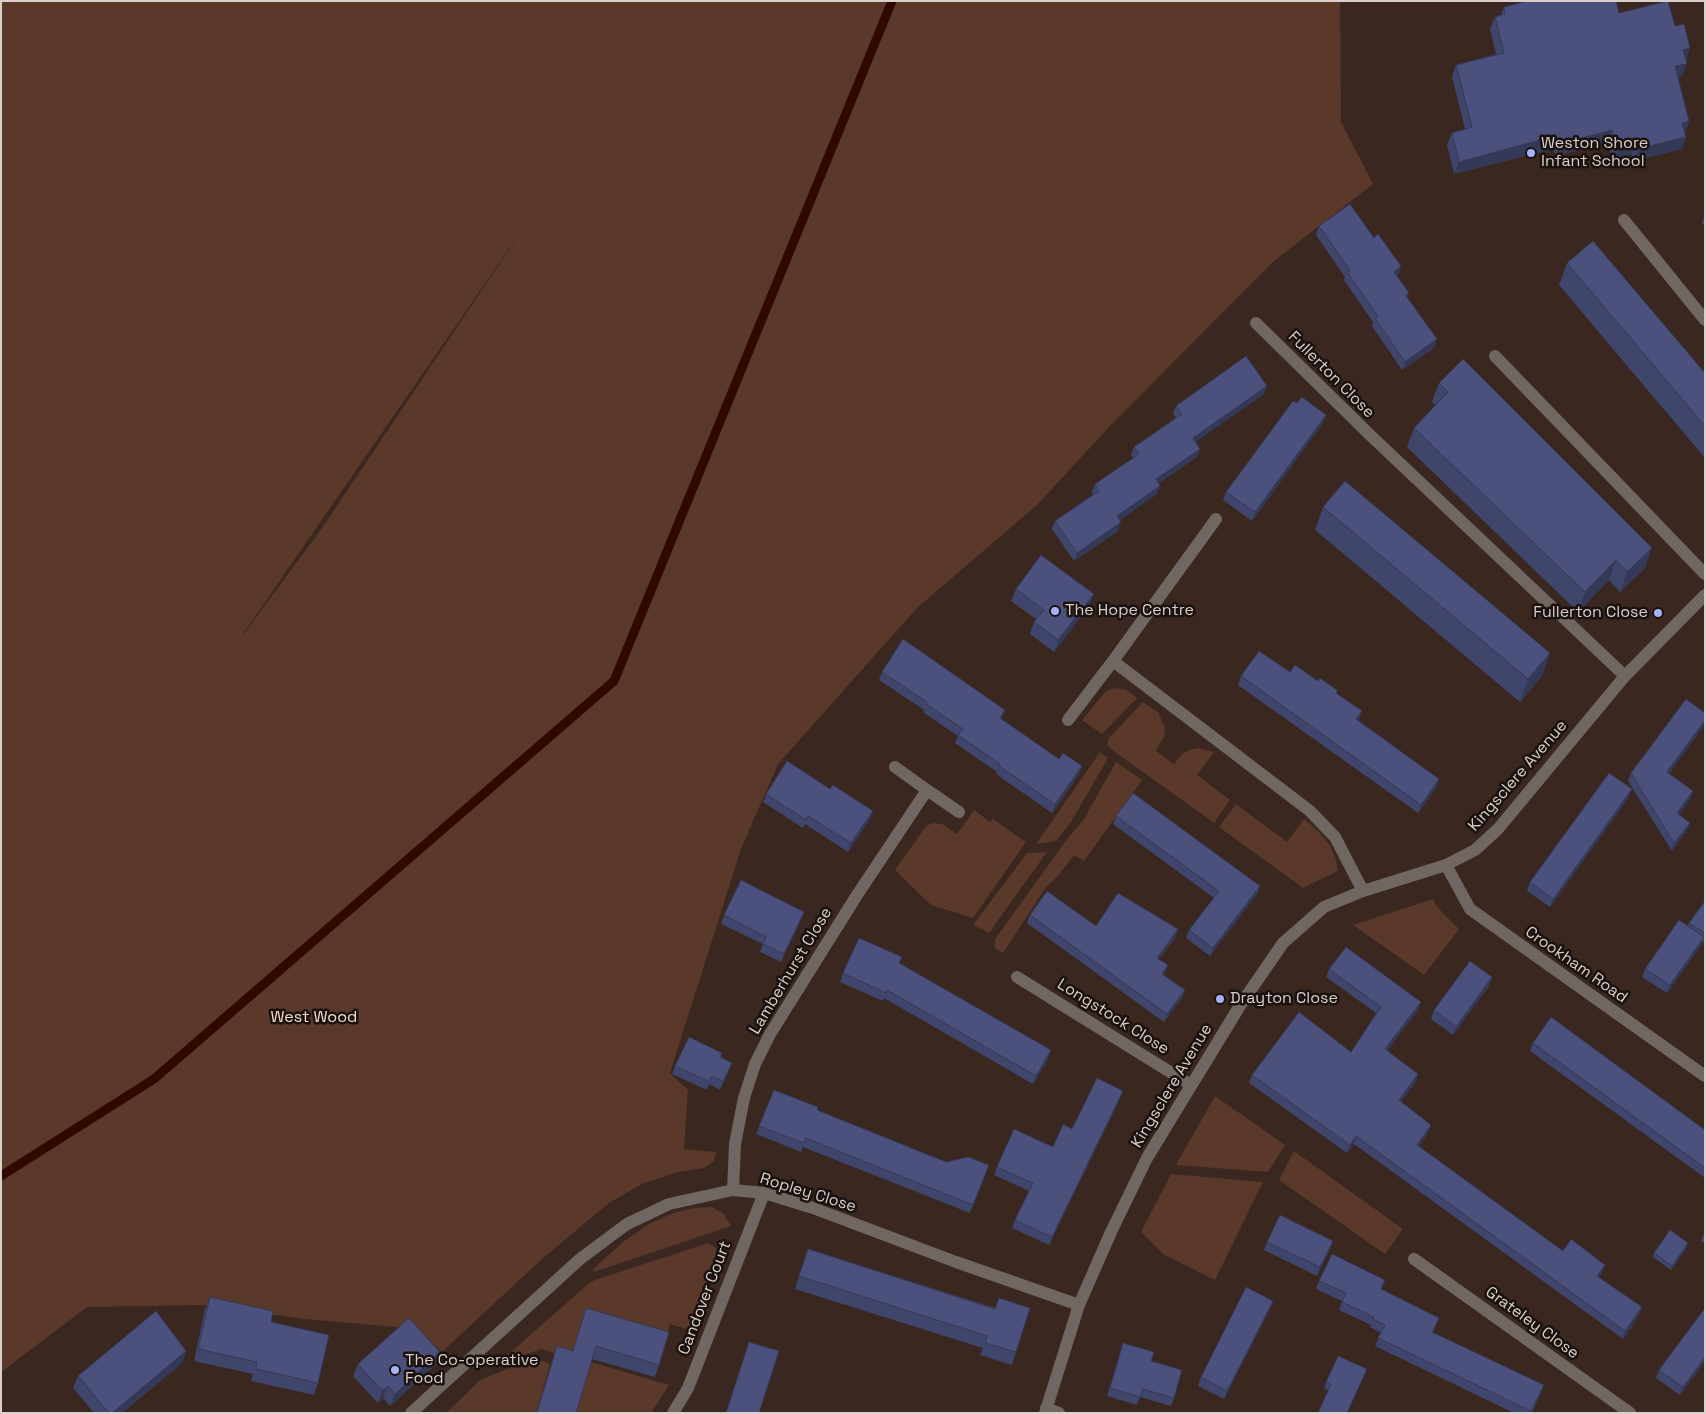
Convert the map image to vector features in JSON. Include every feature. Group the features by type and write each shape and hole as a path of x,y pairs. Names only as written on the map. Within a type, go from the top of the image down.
{"street":[{"path":"1624,220 1705,320"},
{"name":"Fullerton Close","path":"1256,323 1369,434 1625,676"},
{"path":"1495,356 1705,574"},
{"path":"1068,720 1216,519"},
{"name":"Kingsclere Avenue","path":"1045,1411 1079,1305 1111,1232 1147,1158 1240,1004 1283,943 1324,907 1363,891 1446,865 1475,850 1498,829 1625,676 1705,594"},
{"path":"1113,661 1310,811 1335,837 1363,891"},
{"path":"895,767 960,812"},
{"name":"Lamberhurst Close","path":"733,1190 735,1144 744,1098 755,1064 770,1034 857,894 927,790"},
{"name":"Crookham Road","path":"1446,865 1470,909 1703,1072"},
{"name":"Longstock Close","path":"1017,977 1191,1085"},
{"name":"Ropley Close","path":"411,1413 580,1259 627,1224 669,1204 733,1190 764,1193 813,1208 956,1262 1079,1305"},
{"name":"Candover Court","path":"673,1413 688,1388 764,1193"},
{"name":"Grateley Close","path":"1414,1259 1630,1413"},
{"path":"1045,1411 1059,1413"}],"green space":[{"name":"West Wood","path":"1,1 1340,1 1341,122 1373,184 1274,261 1111,425 1037,505 917,608 778,764 741,849 670,1073 688,1090 684,1149 716,1152 714,1161 704,1168 678,1172 642,1184 609,1203 542,1259 442,1352 418,1329 304,1319 205,1305 87,1307 1,1372","holes":["529,220 322,528 243,635"]},
{"path":"1115,688 1125,689 1137,698 1102,734 1082,720 1106,691"},
{"path":"1143,702 1158,712 1165,728 1164,736 1156,751 1174,764 1182,754 1189,750 1198,748 1214,752 1197,775 1230,800 1214,823 1107,745 1109,738"},
{"path":"1100,752 1108,758 1071,822 1056,841 1036,844"},
{"path":"1116,762 1142,780 1084,861 1074,855 1058,876 1046,887 1003,953 995,948 995,939 1068,838 1084,819"},
{"path":"1236,804 1287,842 1304,819 1330,845 1338,871 1303,888 1219,827"},
{"path":"974,810 990,822 993,819 1026,842 973,918 931,905 895,870 926,826 933,823 942,824 957,834"},
{"path":"1047,852 989,933 973,925 1027,853"},
{"path":"1433,899 1438,908 1459,929 1424,975 1353,925"},
{"path":"1215,1096 1285,1145 1268,1172 1176,1165"},
{"path":"1294,1151 1403,1229 1385,1254 1279,1180"},
{"path":"1171,1174 1263,1182 1215,1280 1163,1254 1141,1232"},
{"path":"711,1207 723,1213 731,1226 594,1272 593,1269 623,1242 649,1224 676,1212"},
{"path":"708,1243 716,1248 717,1253 689,1330 670,1324 664,1345 570,1358 541,1349 494,1367 588,1284 595,1280"},
{"path":"534,1358 550,1364 536,1413 446,1413 480,1380"},
{"path":"591,1362 669,1385 651,1413 576,1413"}],"building":[{"name":"Weston Shore Infant School","path":"1528,1 1616,1 1619,13 1668,1 1675,26 1684,24 1690,48 1683,50 1687,64 1675,66 1689,121 1682,123 1686,137 1638,149 1636,142 1616,147 1612,130 1560,144 1558,138 1545,141 1544,139 1459,162 1452,133 1472,127 1456,65 1504,53 1495,17 1505,14 1504,7"},
{"path":"1350,204 1374,238 1378,234 1401,266 1394,272 1409,293 1406,296 1437,339 1405,362 1375,318 1378,316 1347,272 1350,270 1319,226"},
{"path":"1593,241 1705,373 1705,426 1567,263"},
{"path":"1246,356 1267,386 1193,438 1200,449 1156,479 1160,486 1117,516 1121,522 1077,553 1055,521 1099,491 1095,484 1139,454 1134,447 1182,414 1176,406"},
{"path":"1463,359 1652,548 1627,572 1616,560 1585,592 1414,428 1448,392 1439,383"},
{"path":"1302,397 1326,415 1255,512 1226,492 1293,401 1297,403"},
{"path":"1345,481 1550,653 1528,679 1323,507"},
{"name":"The Hope Centre","path":"1041,555 1094,594 1058,640 1034,622 1044,610 1016,589"},
{"path":"903,639 1005,710 1000,718 1059,759 1063,753 1082,766 1055,804 958,735 963,729 882,672"},
{"path":"1259,651 1290,672 1295,665 1318,681 1320,678 1338,691 1336,693 1362,711 1356,719 1439,779 1421,805 1241,676"},
{"path":"1686,699 1705,713 1705,720 1667,772 1693,791 1677,813 1690,823 1674,843 1631,773"},
{"path":"787,761 830,789 833,785 873,811 851,843 808,816 806,820 766,794"},
{"path":"1609,773 1632,789 1553,899 1530,882"},
{"path":"1133,793 1260,886 1213,948 1189,930 1219,891 1116,816"},
{"path":"741,880 804,912 784,954 763,944 766,937 724,915"},
{"path":"1047,891 1096,926 1118,893 1178,929 1157,958 1168,965 1162,974 1185,990 1167,1014 1030,915"},
{"path":"1705,901 1705,933 1689,923"},
{"path":"1679,920 1704,937 1670,985 1645,969"},
{"path":"859,938 902,957 899,963 1051,1050 1036,1076 887,990 886,993 843,973"},
{"path":"1346,947 1421,1002 1385,1049 1418,1074 1399,1100 1431,1125 1417,1145 1563,1251 1571,1239 1605,1265 1597,1276 1642,1307 1625,1331 1356,1136 1350,1145 1252,1075 1299,1012 1351,1052 1381,1007 1329,969"},
{"path":"1470,961 1492,977 1456,1027 1434,1010"},
{"path":"1551,1017 1705,1130 1705,1168 1533,1043"},
{"path":"689,1037 722,1053 720,1057 732,1063 723,1081 712,1076 710,1082 675,1066"},
{"path":"1097,1078 1123,1091 1052,1237 1015,1220 1033,1183 997,1167 1014,1129 1053,1147 1063,1124 1072,1129"},
{"path":"774,1090 818,1107 817,1110 946,1162 968,1157 989,1165 973,1205 806,1138 804,1143 759,1126"},
{"path":"1280,1215 1333,1241 1320,1267 1267,1242"},
{"path":"1670,1230 1688,1243 1672,1266 1654,1253"},
{"path":"808,1249 995,1309 999,1298 1030,1308 1016,1352 985,1343 987,1336 799,1276"},
{"path":"1332,1254 1385,1280 1381,1289 1439,1318 1432,1332 1544,1385 1531,1411 1378,1338 1385,1325 1373,1319 1374,1317 1342,1302 1346,1293 1319,1281"},
{"path":"1246,1287 1273,1301 1227,1391 1201,1377"},
{"path":"210,1297 273,1311 271,1322 329,1335 318,1383 256,1369 257,1362 198,1349"},
{"path":"586,1308 669,1332 659,1365 596,1346 576,1413 537,1413 557,1346 573,1351"},
{"path":"1705,1308 1705,1357 1683,1387 1659,1370"},
{"path":"156,1311 186,1351 112,1413 109,1413 78,1376"},
{"name":"The Co-operative Food","path":"409,1318 440,1352 395,1394 388,1386 382,1391 358,1364"},
{"path":"749,1342 779,1351 759,1413 726,1413"},
{"path":"1123,1343 1154,1352 1151,1361 1182,1370 1174,1398 1143,1389 1140,1397 1110,1388"},
{"path":"1338,1356 1367,1369 1347,1413 1318,1413 1331,1384 1326,1382"}],"waterway":[{"path":"1,1176 154,1079 614,681 892,1"}],"place":[{"name":"Weston Shore Infant School","path":"1531,153"},
{"name":"The Hope Centre","path":"1055,611"},
{"name":"Fullerton Close","path":"1658,613"},
{"name":"Drayton Close","path":"1220,999"},
{"name":"The Co-operative Food","path":"395,1370"}]}
